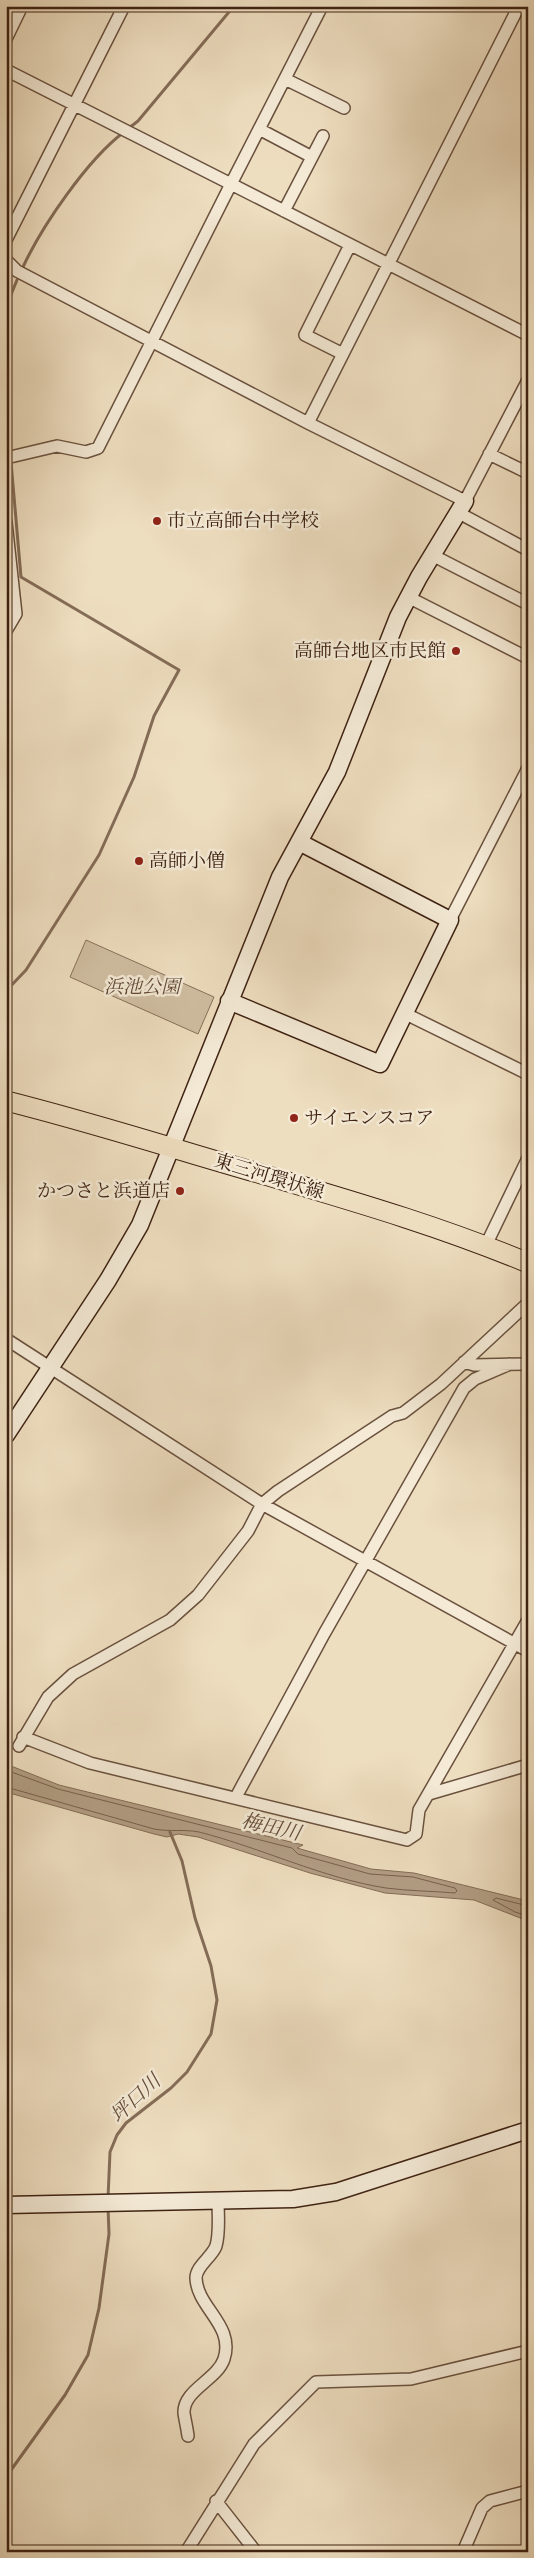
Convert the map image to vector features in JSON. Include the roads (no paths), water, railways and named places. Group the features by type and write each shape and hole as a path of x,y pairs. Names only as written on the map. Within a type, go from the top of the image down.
{"main road":[{"name":"東三河環状線","path":"6,1101 72,1117 407,1218 486,1245 528,1263"}],"street":[{"path":"6,39 22,6"},
{"path":"6,240 124,6"},
{"path":"10,457 57,446 86,452 98,448 322,6"},
{"path":"308,423 519,6 528,10"},
{"path":"6,70 117,124 528,335"},
{"path":"285,79 344,108"},
{"path":"259,129 312,157"},
{"path":"284,211 323,136"},
{"path":"343,354 305,334 350,245"},
{"path":"6,260 17,271 308,423 462,507 528,550"},
{"path":"6,1435 51,1368 132,1238 280,877 337,772 380,657 408,596 462,507 528,380"},
{"path":"489,454 528,473"},
{"path":"6,522 16,614 6,631"},
{"path":"432,555 528,604"},
{"path":"408,596 528,658"},
{"path":"230,1001 380,1064 406,1014 450,920 528,768"},
{"path":"299,842 450,920"},
{"path":"406,1014 528,1074"},
{"path":"486,1245 528,1158"},
{"path":"528,1303 441,1384 403,1413 392,1416 278,1491 262,1504 248,1531 198,1595 170,1620 73,1674 48,1697 21,1741 90,1763 407,1840 416,1834 419,1810 528,1620"},
{"path":"6,1339 262,1504 528,1651"},
{"path":"464,1362 474,1365 528,1364"},
{"path":"236,1797 421,1460 464,1388 475,1379 510,1364"},
{"path":"429,1794 528,1765"},
{"path":"6,2205 293,2199 336,2192 528,2130"},
{"path":"188,2436 184,2412 186,2402 217,2372 224,2360 226,2346 223,2331 200,2291 196,2278 199,2270 215,2249 218,2238 218,2200"},
{"path":"186,2552 216,2501 254,2444 316,2382 411,2379 528,2351"},
{"path":"463,2552 482,2508 490,2501 528,2491"},
{"path":"216,2501 256,2552"}],"water":[{"path":"6,1764 59,1785 303,1845 297,1848 371,1869 414,1873 528,1901 528,1921 474,1900 385,1893 310,1873 198,1837 178,1834 167,1837 154,1834 6,1792"}],"waterway":[{"path":"129,128 138,121 234,6"},
{"path":"23,267 54,214 81,176 95,159 124,132"},
{"path":"6,307 17,280"},
{"path":"6,449 11,462 21,577 179,670 154,716 134,777 99,855 26,970 6,991"},
{"name":"坪口川","path":"108,2198 110,2152 117,2135 126,2123 171,2088 187,2072 211,2034 217,2000 211,1966 195,1918 182,1861 170,1832"},
{"name":"坪口川","path":"6,2477 65,2395 88,2355 99,2308 109,2234 108,2207"}],"place":[{"name":"市立高師台中学校","path":"157,521"},
{"name":"高師台地区市民館","path":"456,651"},
{"name":"高師小僧","path":"139,861"},
{"name":"サイエンスコア","path":"294,1118"},
{"name":"かつさと浜道店","path":"180,1191"}],"park label":[{"name":"浜池公園","path":"142,987"}],"water label":[{"name":"梅田川","path":"271,1828"}]}
